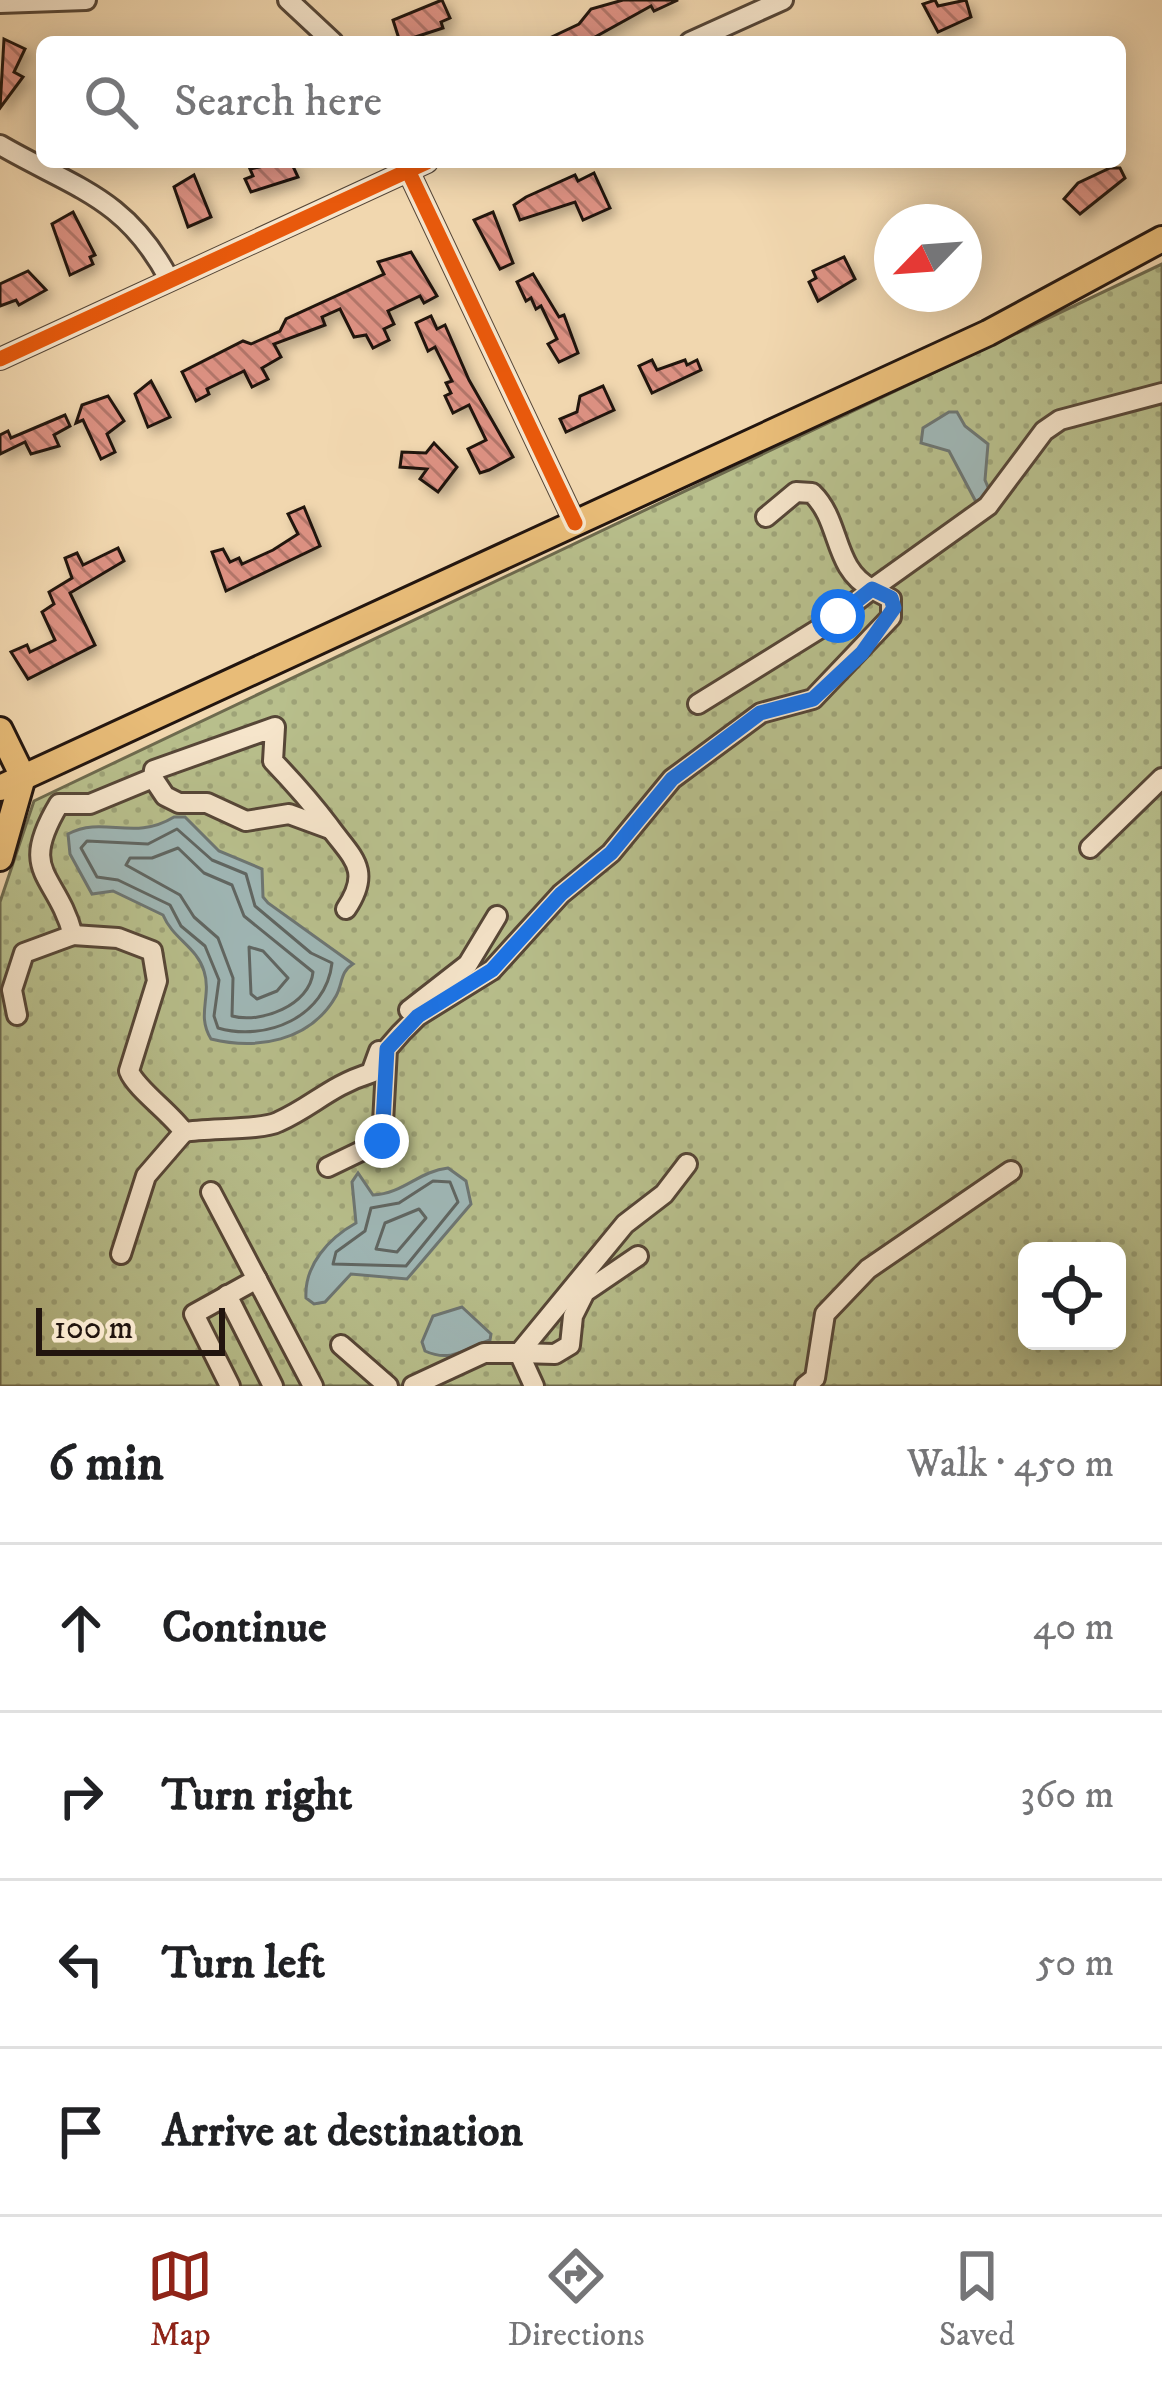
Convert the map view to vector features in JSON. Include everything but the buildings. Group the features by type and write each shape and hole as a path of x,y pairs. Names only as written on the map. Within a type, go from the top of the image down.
{"main road":[{"path":"11,783 988,333 1162,239"},
{"path":"0,730 11,783 0,858"}],"street":[{"path":"0,3 86,0"},
{"path":"288,0 327,36"},
{"path":"704,36 783,0"},
{"path":"0,145 36,164"},
{"path":"43,168 109,203 141,232 169,279"},
{"path":"0,359 407,168"},
{"path":"414,168 575,523"},
{"path":"698,704 827,624 988,506 1044,431 1060,420 1162,393"},
{"path":"328,1167 382,1141 387,1049 418,1016 492,970 561,894 611,853 652,799 722,739 760,713 813,699 890,617 891,598 872,589 842,561 826,509 812,493 796,492 766,517"},
{"path":"330,829 289,814 246,821 206,803 179,803 165,796 153,778 154,770 275,727 273,761 311,796 330,829 354,854 358,874 346,909"},
{"path":"74,935 68,913 41,871 42,832 59,804 90,804 153,778"},
{"path":"1090,848 1162,778"},
{"path":"121,1254 146,1176 184,1132 226,1124 276,1124 331,1086 370,1073 386,1033 468,964 497,916"},
{"path":"17,1015 12,990 24,953 74,935 118,938 152,951 157,981 129,1071 134,1083 154,1095 184,1132"},
{"path":"519,1353 625,1224 664,1194 687,1164"},
{"path":"805,1386 815,1378 825,1314 868,1269 1011,1171"},
{"path":"211,1192 313,1386"},
{"path":"412,1386 484,1353 540,1357 569,1345 573,1316 586,1292 638,1256"},
{"path":"230,1386 194,1313 257,1279"},
{"path":"227,1295 273,1386"},
{"path":"341,1345 388,1386"},
{"path":"519,1353 534,1386"}],"green space":[{"path":"1162,264 1162,1386 0,1386 0,902 34,801"}],"water":[{"path":"957,412 965,426 988,444 985,480 990,492 976,502 949,451 921,443 923,428"},
{"path":"185,817 219,851 262,869 263,897 268,903 353,964 336,996 312,1024 263,1042 211,1039 205,1022 204,971 163,915 113,891 92,894 70,854 68,834 94,827 145,828"},
{"path":"448,1168 466,1181 471,1204 407,1279 351,1274 325,1302 314,1304 306,1298 309,1274 320,1254 356,1223 352,1182 358,1173 373,1195"},
{"path":"462,1307 491,1334 490,1340 450,1355 425,1351 422,1342 433,1316"}],"cycle path":[{"path":"407,168 575,523"},
{"path":"0,359 414,168"}],"route":[{"path":"382,1141 387,1049 418,1016 492,970 561,894 611,853 672,779 760,713 813,699 862,653 894,608 891,598 872,589 838,616"}]}
